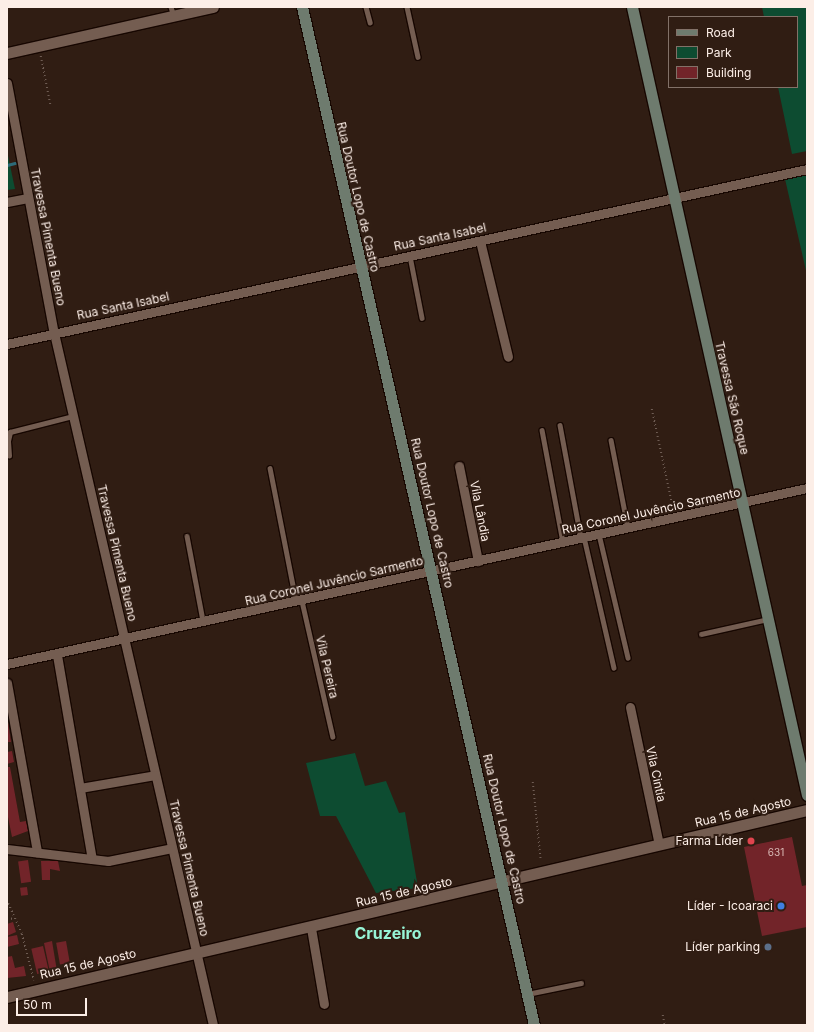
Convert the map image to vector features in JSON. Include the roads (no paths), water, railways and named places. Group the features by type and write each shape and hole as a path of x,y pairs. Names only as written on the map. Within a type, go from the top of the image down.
{"main road":[{"name":"Rua Doutor Lopo de Castro","path":"302,7 360,267 432,571 534,1025"},
{"name":"Travessa São Roque","path":"632,7 807,795"}],"street":[{"path":"7,53 172,11 213,7"},
{"name":"Travessa Pimenta Bueno","path":"7,84 54,333 213,1025"},
{"path":"7,136 17,135"},
{"name":"Rua Santa Isabel","path":"7,344 807,169"},
{"path":"7,202 28,198"},
{"path":"480,241 508,357"},
{"name":"Vila Lândia","path":"459,466 478,561"},
{"name":"Rua Coronel Juvêncio Sarmento","path":"7,664 57,655 204,623 807,488"},
{"path":"57,655 92,859"},
{"path":"7,683 37,852"},
{"name":"Vila Cintia","path":"630,707 659,846"},
{"path":"80,788 155,776"},
{"name":"Rua 15 de Agosto","path":"7,997 197,952 311,928 807,810"},
{"path":"7,849 92,859 117,860 172,848"},
{"path":"311,928 324,1004"}],"lane":[{"path":"366,7 370,22"},
{"path":"407,7 418,57"},
{"path":"410,256 422,318"},
{"path":"9,456 8,441 10,432 73,416"},
{"path":"560,426 583,538 614,668"},
{"path":"542,430 563,542"},
{"path":"611,440 628,528"},
{"name":"Vila Pereira","path":"270,468 299,601 333,737"},
{"path":"599,534 628,658"},
{"path":"187,536 204,623"},
{"path":"701,634 768,619"},
{"path":"527,994 581,983"}],"waterway":[{"path":"7,165 15,163"}],"place":[{"name":"Farma Líder","path":"751,841"},
{"name":"Líder - Icoaraci","path":"781,906"},
{"name":"Líder parking","path":"768,947"}],"district":[{"name":"Cruzeiro","path":"388,933"}]}
